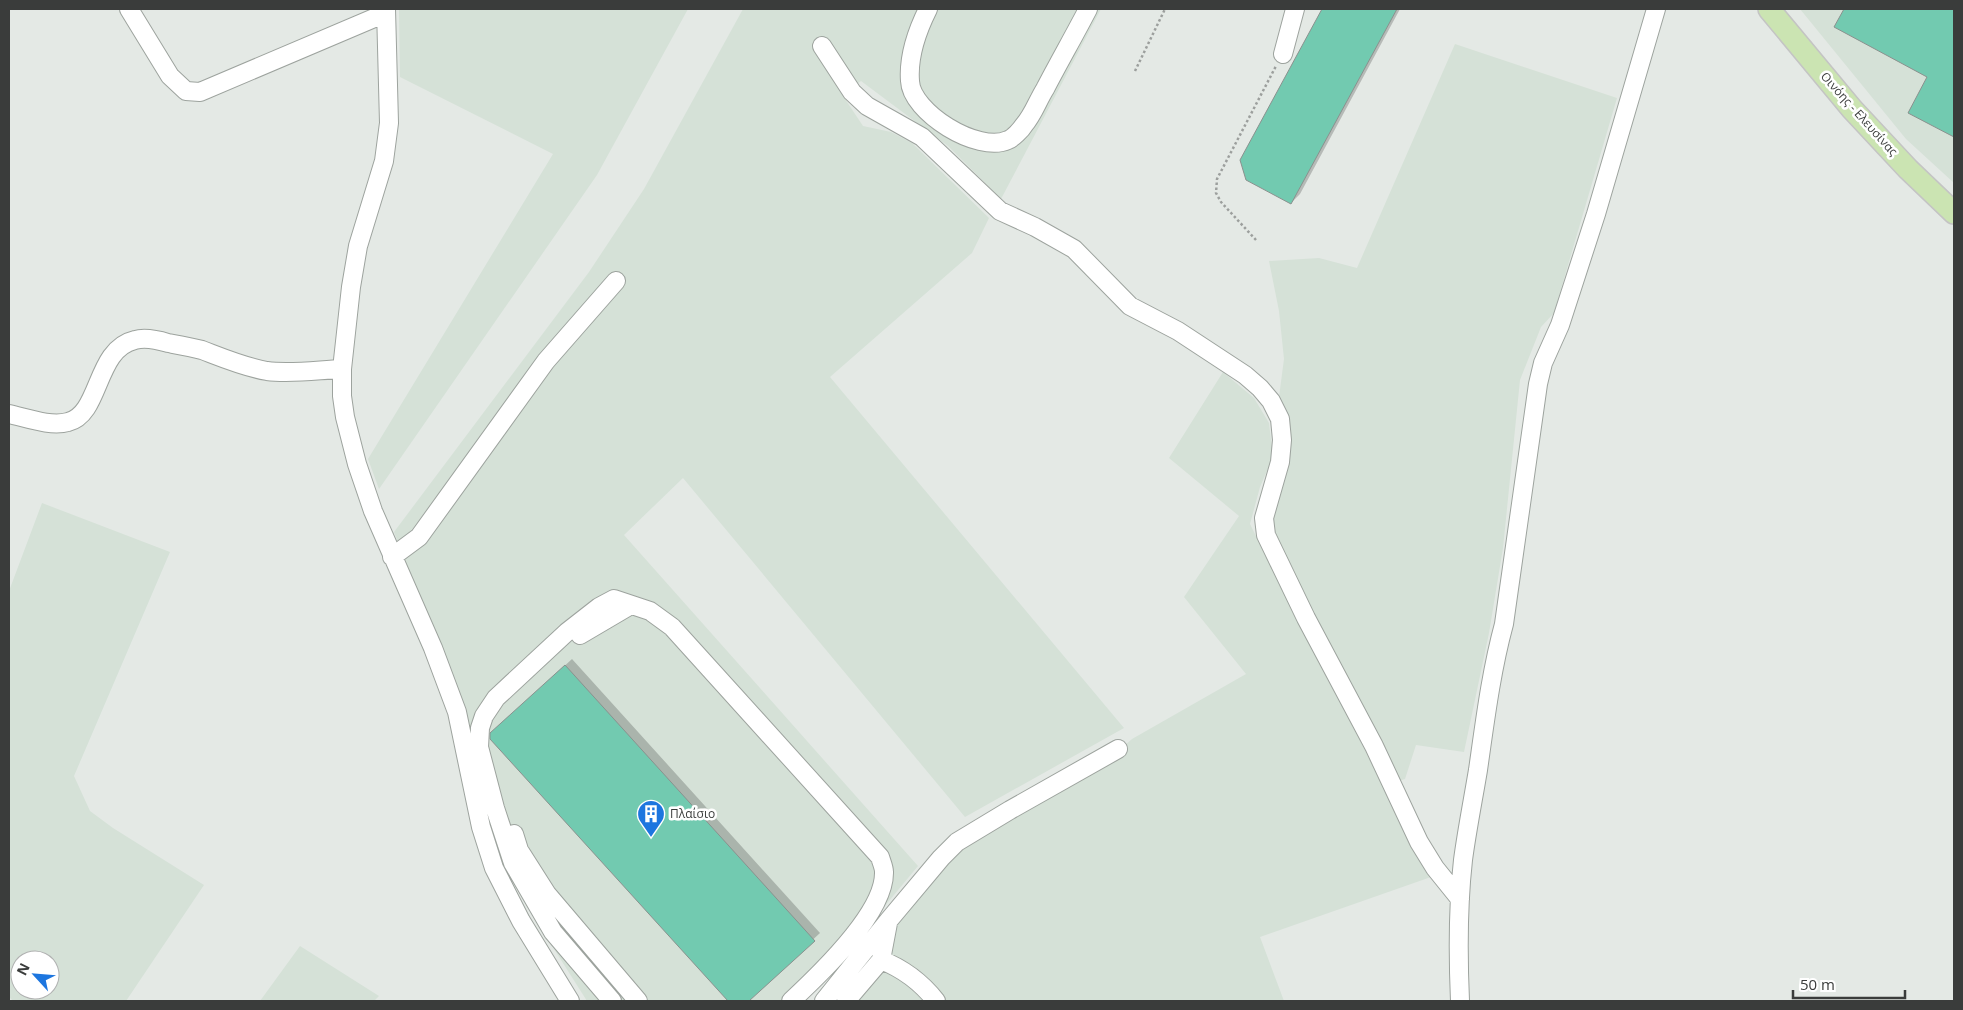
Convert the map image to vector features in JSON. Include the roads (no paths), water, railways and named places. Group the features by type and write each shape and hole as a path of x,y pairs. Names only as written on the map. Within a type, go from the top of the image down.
{"main road":[{"name":"Οινόης - Ελευσίνας","path":"1769,9 1852,109 1908,169 1954,213"}],"street":[{"path":"129,9 170,76 186,91 200,92 386,11 389,123 384,161 358,246 342,369 342,396 350,437 373,511 433,648 457,712 481,828 494,868 521,921 570,1001"},
{"path":"928,9 915,37 910,83 922,106 939,120 961,136 983,143 1008,140 1025,125 1088,9"},
{"path":"1283,54 1294,9"},
{"path":"1460,1001 1460,899 1463,860 1485,711 1504,624 1538,384 1543,363 1560,325 1590,233 1656,9"},
{"path":"822,46 852,92 873,110 922,137 1000,211 1057,238 1074,249 1130,306 1178,331 1245,375 1271,401 1280,418 1282,440 1280,462 1264,518 1266,534 1306,618 1374,746 1419,842 1435,868 1460,899"},
{"path":"392,557 419,537 546,361 616,281"},
{"path":"9,414 56,423 76,419 88,406 100,375 111,357 122,347 134,340 158,340 199,349 249,367 268,371 342,369"},
{"path":"612,1001 553,932 513,863 495,808 479,747 480,728 484,716 496,698 599,606 614,599 650,611 672,627 880,857 884,872 880,891 867,917 828,966 790,1001"},
{"path":"631,605 584,631 511,697 486,729 484,740 520,850 547,894 638,1001"},
{"path":"824,1001 889,920 941,858 957,842 1118,749"},
{"path":"846,1001 881,960 889,920"},
{"path":"881,960 898,967 911,976 936,1001"}],"place":[{"name":"Πλαίσιο","path":"651,838"}]}
